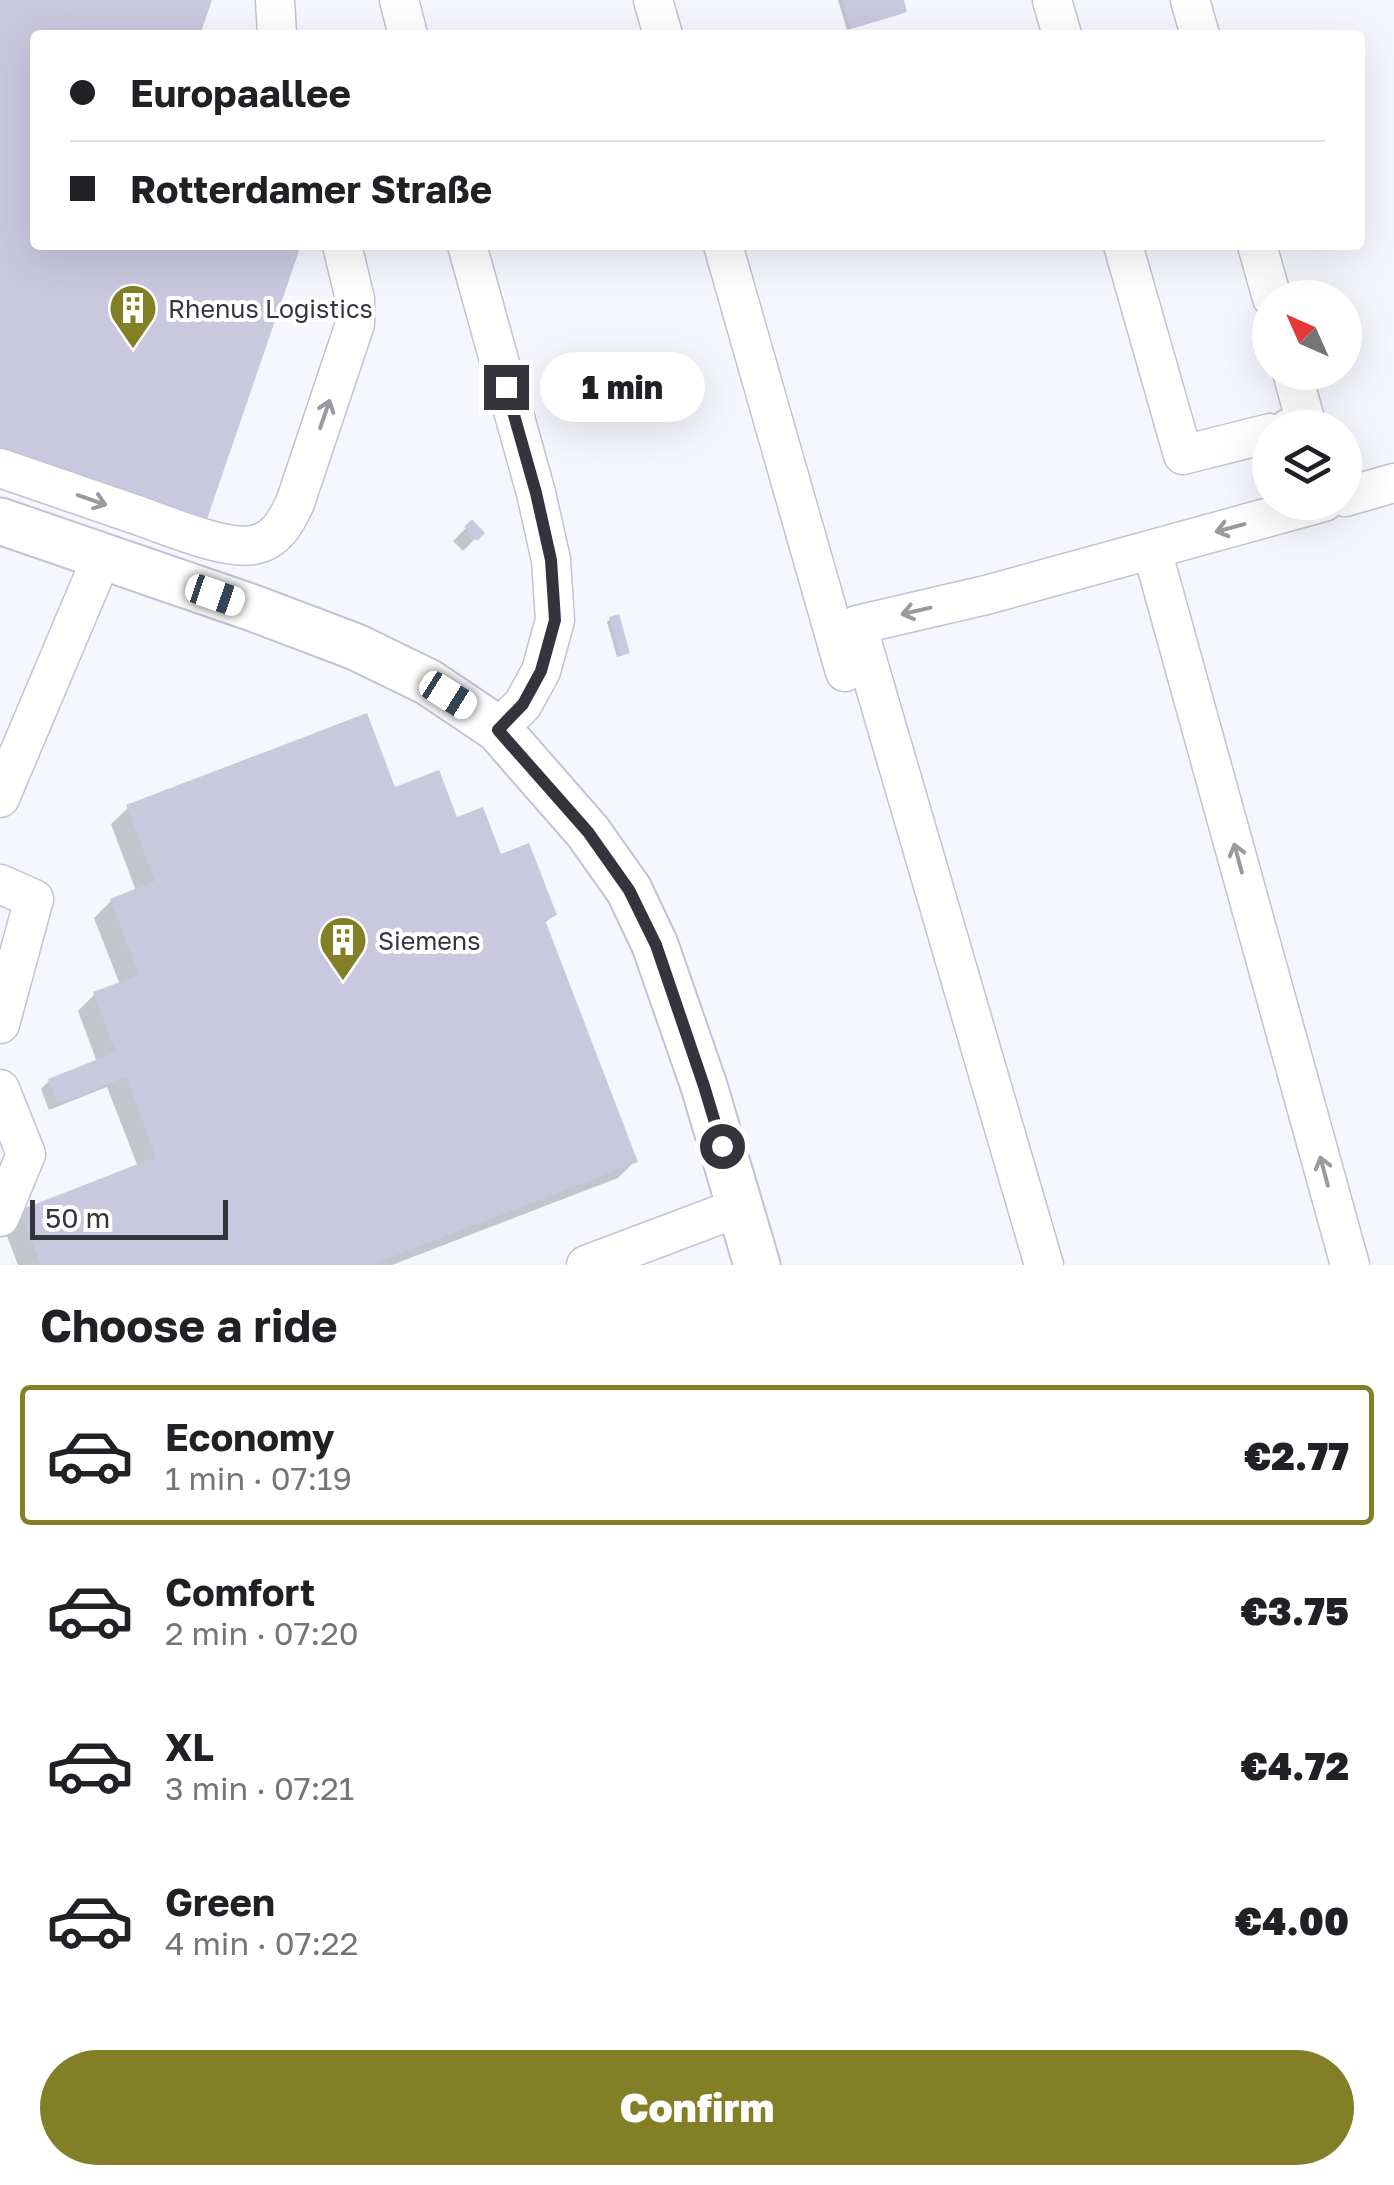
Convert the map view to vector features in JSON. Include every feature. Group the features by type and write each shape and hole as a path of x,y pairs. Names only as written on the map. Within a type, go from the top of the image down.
{"main road":[{"path":"0,521 356,646 428,682 498,730 588,832 629,890 656,945 704,1086 757,1265"}],"street":[{"path":"275,0 276,30"},
{"path":"398,0 407,30"},
{"path":"652,0 661,30"},
{"path":"1052,0 1061,30"},
{"path":"1190,0 1199,30"},
{"path":"0,468 187,533 230,544 254,545 274,536 295,503 354,324 355,299 343,250"},
{"path":"468,250 536,493 551,560 554,600 555,620 541,671 523,704 498,730"},
{"path":"724,250 1018,1265"},
{"path":"1124,250 1184,455 1252,437"},
{"path":"1258,250 1267,280"},
{"path":"1362,492 1394,483"},
{"path":"1044,1265 857,625 986,596 1260,520"},
{"path":"1152,550 1350,1265"},
{"path":"0,798 102,557"},
{"path":"0,884 34,900 0,1024"},
{"path":"0,1089 26,1154 0,1217"},
{"path":"586,1265 740,1207"}],"building":[{"name":"Rhenus Logistics","path":"0,0 212,0 202,30 30,30 30,250 299,250 205,525 0,455"},
{"path":"842,0 904,0 907,12 850,28"},
{"path":"472,519 485,533 477,541 464,527"},
{"path":"619,614 630,653 620,656 609,617"},
{"name":"Siemens","path":"367,713 395,787 439,770 457,817 483,807 501,854 529,843 557,915 545,920 638,1162 370,1265 41,1265 20,1210 156,1157 126,1077 57,1104 48,1079 116,1052 93,992 139,975 110,899 155,881 126,805"}],"place":[{"name":"Rhenus Logistics","path":"133,350"},
{"name":"Siemens","path":"343,982"}],"route":[{"path":"506,387 551,560 555,620 541,671 523,704 498,730 588,832 629,890 656,945 722,1146"}]}
